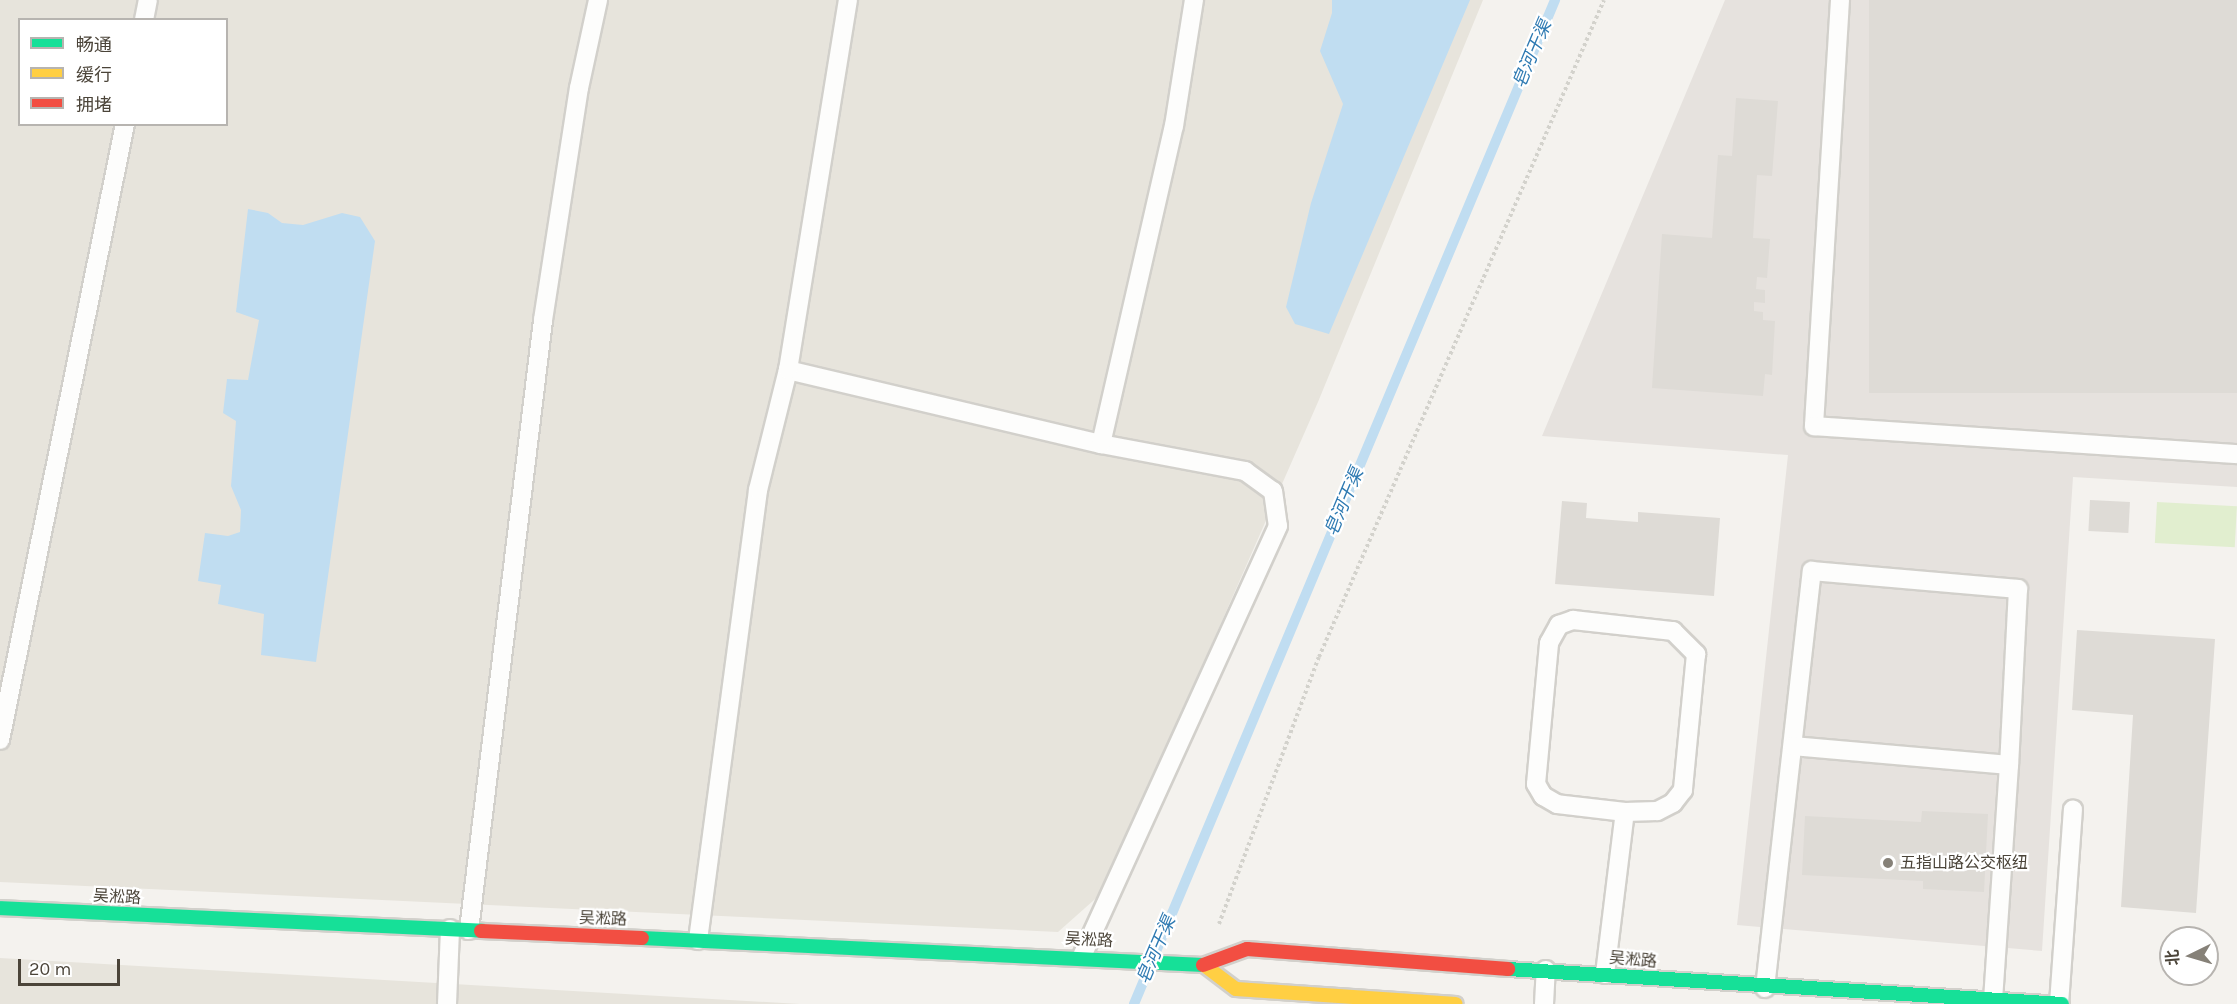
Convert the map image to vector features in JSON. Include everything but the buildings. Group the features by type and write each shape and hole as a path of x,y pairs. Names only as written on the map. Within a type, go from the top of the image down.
{"main road":[{"name":"吴淞路","path":"0,909 1082,956 1204,965 1247,949 1605,974 1765,988 2060,1004"},
{"path":"1204,965 1236,989 1455,1004"}],"lane":[{"path":"144,18 148,0"},
{"path":"447,1004 543,320 579,87 598,0"},
{"path":"698,940 758,490 788,370 848,0"},
{"path":"1101,444 1174,126 1194,0"},
{"path":"1840,0 1814,426 2237,454"},
{"path":"0,740 125,126"},
{"path":"788,370 1101,444 1245,471 1273,491 1278,526 1082,956"},
{"path":"1765,988 1812,571 2018,589 1993,1000"},
{"path":"1572,620 1673,631 1696,654 1683,790 1673,803 1657,811 1625,812 1557,804 1543,796 1536,784 1550,643 1559,625 1572,620"},
{"path":"1793,746 2008,765"},
{"path":"2060,1004 2073,810"},
{"path":"1605,974 1625,812"},
{"path":"1544,1004 1546,970"}],"path":[{"path":"1204,965 1319,657 1604,0"}],"shaded area":[{"path":"0,0 1483,0 1318,402 1103,892 1058,932 0,882"},
{"path":"1725,0 2237,0 2237,487 2073,477 2042,951 1737,925 1788,455 1542,436"},
{"path":"0,958 800,1004 0,1004"}],"green space":[{"path":"2157,502 2237,506 2235,547 2155,543"}],"water":[{"path":"1332,0 1470,0 1329,334 1295,324 1286,307 1311,203 1343,104 1320,51 1332,13"},
{"path":"248,209 268,213 282,223 303,225 342,213 360,217 375,241 316,662 261,655 264,614 218,604 221,585 198,581 205,533 228,536 240,532 241,510 231,486 236,421 223,413 227,379 248,380 259,320 236,312"}],"waterway":[{"name":"皂河干渠","path":"1134,1004 1555,0"}],"traffic: fast":[{"path":"0,908 481,931"},
{"path":"642,938 1203,965"},
{"path":"1508,969 2062,1004"}],"traffic: slow":[{"path":"1204,965 1236,989 1455,1004"}],"traffic: jam":[{"path":"481,931 642,938"},
{"path":"1203,965 1247,949 1508,969"}],"place":[{"name":"五指山路公交枢纽","path":"1888,863"}]}
